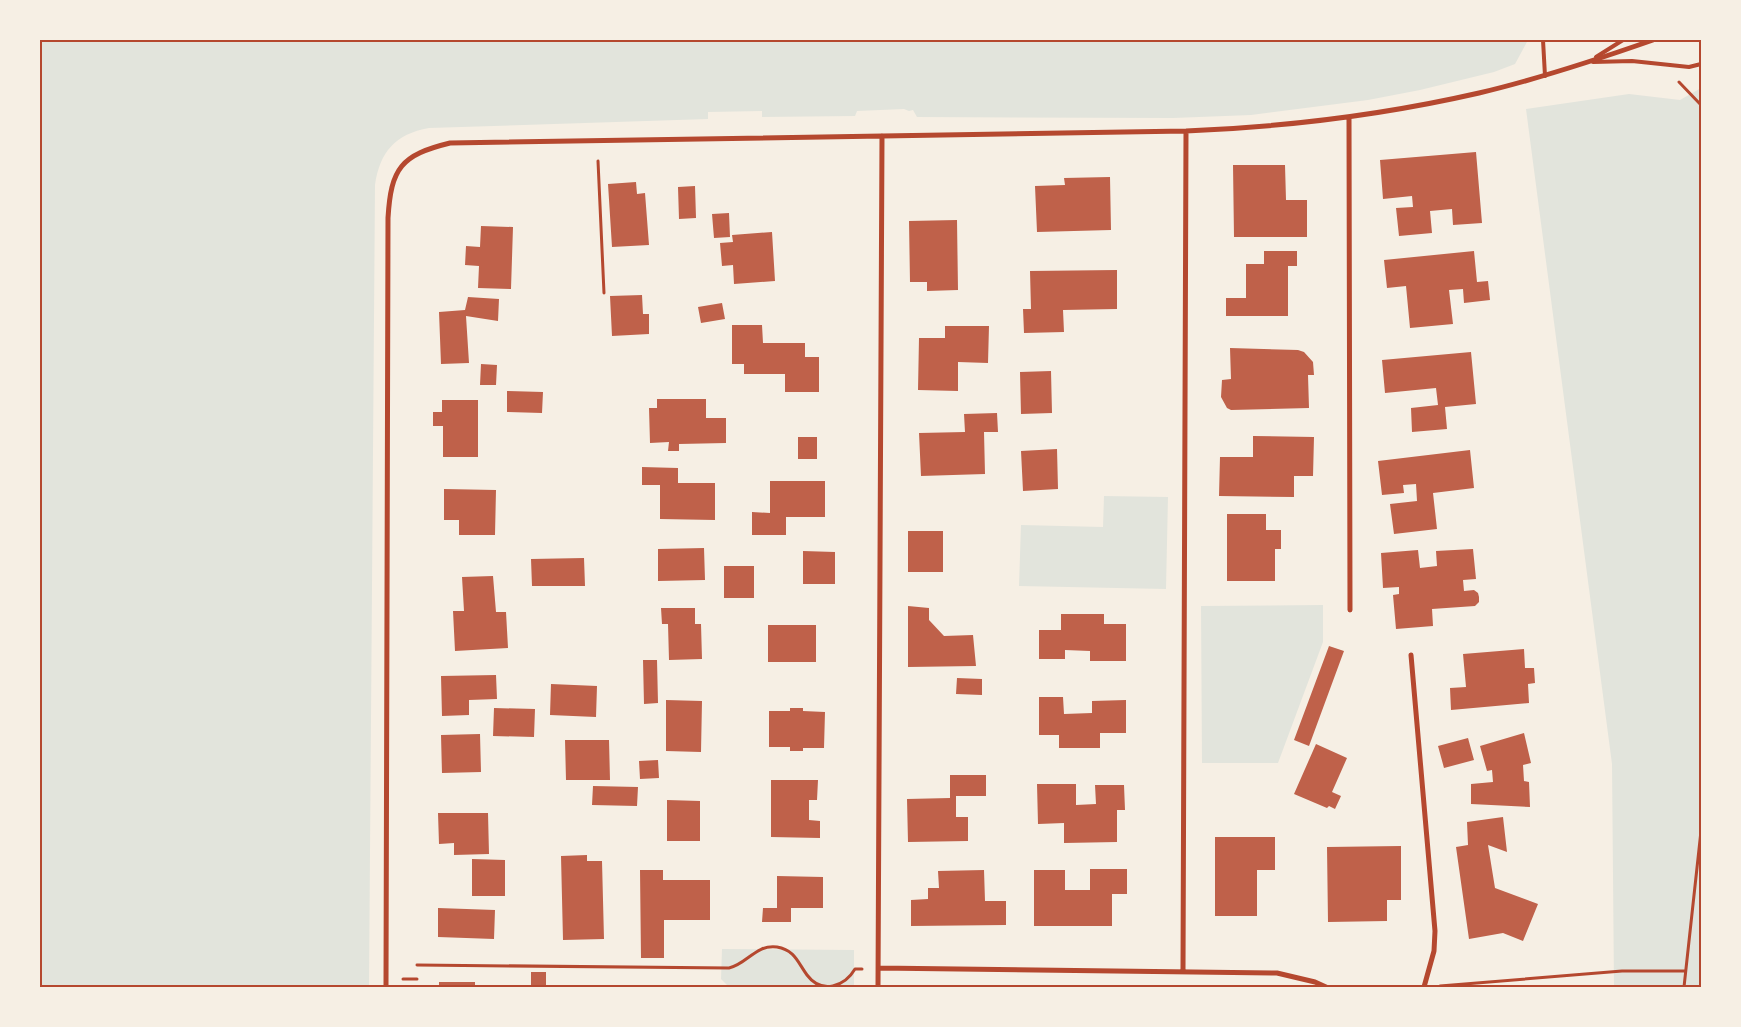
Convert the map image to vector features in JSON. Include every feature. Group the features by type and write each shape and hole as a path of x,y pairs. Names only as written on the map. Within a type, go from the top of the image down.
{"street":[{"path":"386,987 388,218 389,197 393,184 405,161 425,149 450,143 1186,131 1295,124 1349,118 1480,93 1545,76 1653,40"},
{"path":"1349,118 1350,610"},
{"path":"1183,972 1186,131"},
{"path":"878,987 882,136"},
{"path":"1411,655 1435,932 1434,950 1424,987"},
{"path":"878,968 1277,972 1315,982 1326,987"}],"lane":[{"path":"1543,40 1545,76"},
{"path":"1585,63 1605,53 1623,40"},
{"path":"1585,63 1632,61 1689,67 1701,64"}],"path":[{"path":"1669,65 1678,81 1701,105"},
{"path":"598,161 604,293"},
{"path":"1684,987 1701,831"},
{"path":"417,965 729,968 741,964 752,954 768,947 788,950 796,957 808,976 815,983 825,986 843,983 855,969 878,968"},
{"path":"1434,986 1622,971 1685,971"}],"shaded area":[{"path":"40,40 1528,40 1515,64 1494,72 1420,90 1368,100 1251,115 1173,118 917,117 913,110 904,109 857,111 855,116 762,117 762,111 708,112 708,119 429,128 417,131 398,140 385,154 377,173 375,185 369,987 40,987"},
{"path":"1701,88 1701,987 1614,987 1612,764 1526,109 1629,94 1680,100"},
{"path":"1104,496 1168,497 1166,589 1019,586 1021,525 1103,527"},
{"path":"1323,605 1323,642 1278,763 1202,763 1201,606"},
{"path":"722,949 854,950 854,987 729,987 721,979"}],"building":[{"path":"1476,152 1482,223 1453,225 1452,209 1430,211 1432,233 1399,236 1396,208 1413,207 1412,196 1383,199 1380,160"},
{"path":"1233,165 1285,165 1286,200 1307,200 1307,237 1234,237"},
{"path":"1110,177 1111,230 1037,232 1035,186 1065,185 1064,178"},
{"path":"636,182 637,194 645,193 649,245 612,247 608,184"},
{"path":"695,186 696,218 679,219 678,187"},
{"path":"729,213 730,237 714,238 712,214"},
{"path":"957,220 958,290 927,291 927,282 910,282 909,221"},
{"path":"481,226 513,227 511,289 478,288 479,266 465,265 466,246 480,247"},
{"path":"772,232 775,281 734,284 733,265 722,266 720,243 733,242 732,235"},
{"path":"1264,251 1297,251 1297,266 1288,266 1288,316 1226,316 1226,298 1246,298 1246,264 1264,264"},
{"path":"1474,251 1477,282 1488,281 1490,300 1464,303 1463,289 1449,290 1453,324 1410,328 1406,286 1387,288 1384,260"},
{"path":"1117,270 1117,309 1063,310 1064,332 1024,333 1023,309 1031,309 1030,271"},
{"path":"642,295 643,314 649,314 649,334 612,336 610,296"},
{"path":"468,297 499,299 498,321 466,316 469,363 441,364 439,312 465,310"},
{"path":"722,303 725,319 701,323 698,307"},
{"path":"732,325 762,325 763,343 805,343 805,357 819,357 819,392 785,392 785,374 744,374 744,364 732,364"},
{"path":"945,326 989,326 988,363 958,362 958,391 918,390 919,338 945,338"},
{"path":"1230,348 1298,350 1304,352 1313,362 1314,375 1308,375 1309,408 1231,410 1227,408 1221,397 1222,380 1231,379"},
{"path":"1471,352 1476,404 1445,407 1447,429 1412,432 1411,408 1438,405 1436,388 1385,393 1382,360"},
{"path":"481,364 497,365 496,385 480,385"},
{"path":"1051,371 1052,413 1021,414 1020,372"},
{"path":"507,391 543,392 542,413 507,412"},
{"path":"657,399 706,399 706,418 726,418 726,443 679,444 679,451 668,451 669,442 650,443 649,408 657,408"},
{"path":"442,400 478,400 478,457 443,457 443,426 433,426 433,412 442,412"},
{"path":"997,413 998,432 984,432 985,474 921,476 919,433 965,432 964,414"},
{"path":"1253,436 1314,437 1313,476 1294,476 1294,497 1219,496 1220,457 1253,457"},
{"path":"798,437 817,437 817,459 798,459"},
{"path":"1057,449 1058,489 1023,491 1021,451"},
{"path":"1470,450 1474,488 1433,493 1437,529 1394,534 1390,504 1417,501 1416,484 1403,485 1404,493 1382,495 1378,461"},
{"path":"642,467 678,468 678,483 715,483 715,520 660,519 660,485 642,485"},
{"path":"770,481 825,481 825,517 786,517 786,535 752,535 752,512 770,513"},
{"path":"444,489 496,490 495,535 459,535 459,520 444,520"},
{"path":"1227,514 1266,514 1266,530 1281,530 1281,549 1275,549 1275,581 1227,581"},
{"path":"908,531 943,531 943,572 908,572"},
{"path":"704,548 705,580 658,581 658,549"},
{"path":"1473,549 1476,579 1463,580 1464,591 1474,590 1478,593 1479,602 1475,606 1432,609 1433,626 1396,629 1393,595 1399,594 1399,587 1383,588 1381,553 1418,550 1420,568 1437,566 1436,551"},
{"path":"803,551 835,552 835,584 803,584"},
{"path":"584,558 585,586 532,586 531,559"},
{"path":"724,566 754,566 754,598 724,598"},
{"path":"493,576 496,612 506,612 508,648 455,651 453,611 464,611 462,577"},
{"path":"908,606 929,608 929,620 944,636 973,635 976,666 908,667"},
{"path":"661,608 695,608 695,624 701,624 702,659 669,660 668,624 662,624"},
{"path":"1061,614 1104,614 1104,624 1126,624 1126,661 1090,661 1090,651 1065,650 1065,659 1039,659 1039,630 1061,630"},
{"path":"768,625 816,625 816,662 768,662"},
{"path":"1329,646 1344,651 1309,746 1294,740"},
{"path":"1524,649 1525,668 1534,668 1535,683 1528,684 1529,703 1451,710 1450,688 1466,687 1463,654"},
{"path":"643,660 657,660 658,703 644,704"},
{"path":"496,675 497,699 469,700 469,715 442,716 441,676"},
{"path":"957,678 982,679 982,695 956,694"},
{"path":"551,684 597,686 596,717 550,715"},
{"path":"1039,697 1063,697 1064,714 1092,713 1092,701 1126,700 1126,733 1100,733 1100,748 1059,748 1059,735 1039,735"},
{"path":"666,700 702,701 701,752 666,751"},
{"path":"494,708 535,709 534,737 493,736"},
{"path":"790,708 803,708 803,711 825,712 824,748 803,748 803,751 790,751 790,747 769,747 769,711 790,711"},
{"path":"1524,733 1531,763 1523,765 1524,781 1529,782 1530,807 1471,804 1471,784 1493,782 1492,770 1487,771 1480,746"},
{"path":"480,734 481,772 442,773 441,735"},
{"path":"1468,738 1474,760 1444,768 1438,746"},
{"path":"565,740 609,740 610,780 566,780"},
{"path":"1316,744 1347,758 1332,792 1341,796 1335,809 1329,806 1327,808 1294,794"},
{"path":"658,760 659,778 640,779 639,761"},
{"path":"950,775 986,775 986,796 956,796 956,817 968,817 968,841 908,842 907,799 950,798"},
{"path":"771,780 818,780 817,800 809,800 809,820 820,821 820,838 771,837"},
{"path":"1037,784 1076,784 1076,805 1096,804 1095,785 1124,785 1125,810 1117,810 1117,842 1064,843 1064,823 1038,824"},
{"path":"593,786 638,787 637,806 592,805"},
{"path":"667,800 700,801 700,841 667,841"},
{"path":"438,813 488,813 489,854 454,855 454,843 439,844"},
{"path":"1503,817 1507,852 1488,845 1495,888 1538,904 1523,941 1503,933 1469,939 1456,847 1468,845 1467,822"},
{"path":"1215,837 1275,837 1275,870 1257,870 1257,916 1215,916"},
{"path":"1401,846 1401,900 1387,900 1387,921 1328,922 1327,847"},
{"path":"587,855 587,861 602,861 604,939 563,940 561,856"},
{"path":"472,859 505,860 505,896 472,896"},
{"path":"1090,869 1127,869 1127,894 1112,894 1112,926 1034,926 1034,870 1065,870 1065,890 1090,890"},
{"path":"640,870 663,870 663,880 710,880 710,920 664,920 664,958 641,958"},
{"path":"984,870 985,901 1006,901 1006,925 911,926 911,900 928,899 928,888 939,888 938,871"},
{"path":"777,876 823,877 823,908 791,908 791,922 762,922 763,908 777,908"},
{"path":"438,908 495,910 494,939 438,937"},
{"path":"531,972 546,972 546,987 531,987"},
{"path":"439,982 475,982 475,987 439,987"}]}
